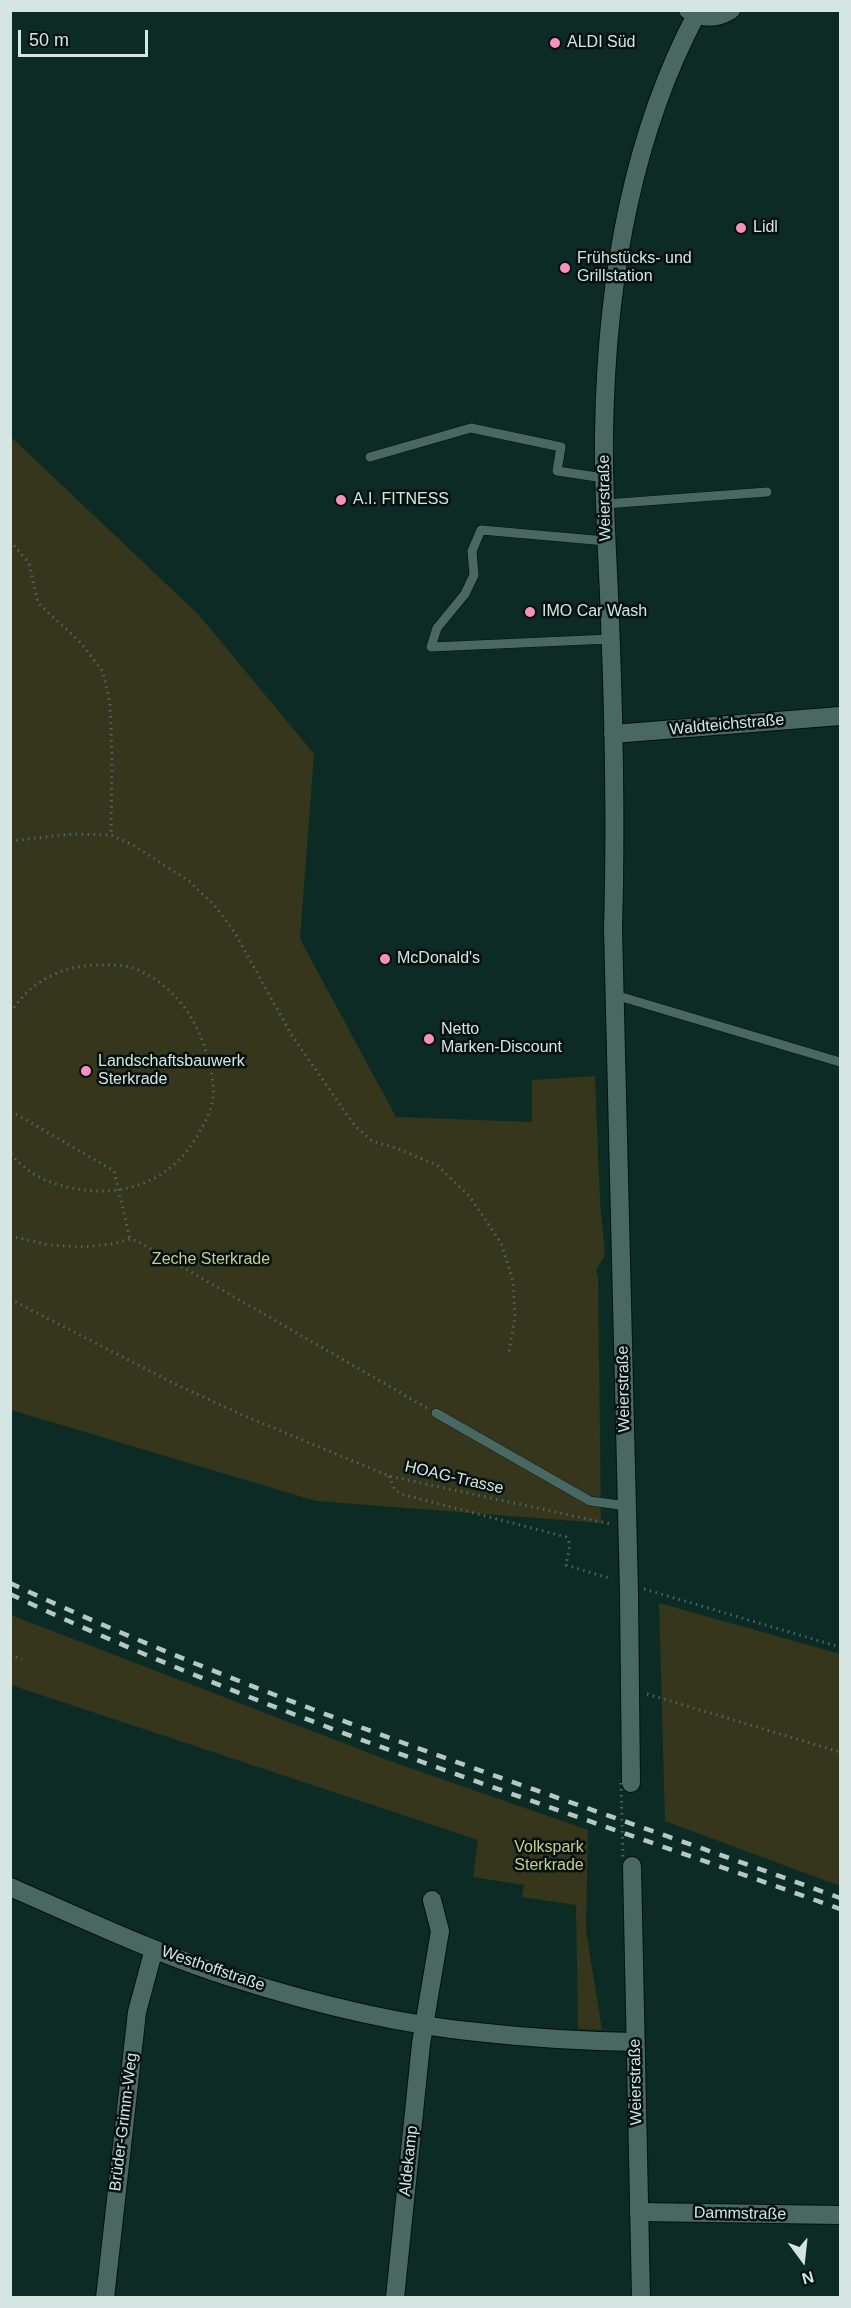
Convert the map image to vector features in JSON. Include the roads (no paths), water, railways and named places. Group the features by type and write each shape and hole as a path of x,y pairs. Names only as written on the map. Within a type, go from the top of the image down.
{"main road":[{"path":"692,13 713,17 731,10"},
{"name":"Weierstraße","path":"626,1783 632,1590 627,1527 613,928 616,856 604,433 609,337 626,218 654,107 692,13"},
{"name":"Waldteichstraße","path":"613,734 840,716"},
{"name":"Weierstraße","path":"627,1863 635,2042 641,2298"},
{"name":"Westhoffstraße","path":"10,1887 154,1949 202,1967 330,2006 424,2025 475,2032 556,2040 635,2042"},
{"path":"424,2025 429,2008 441,1931 432,1900"},
{"name":"Brüder-Grimm-Weg","path":"105,2298 137,2012 154,1949"},
{"name":"Aldekamp","path":"395,2298 424,2025"},
{"name":"Dammstraße","path":"639,2212 840,2215"}],"lane":[{"path":"370,457 471,428 561,447 557,471 604,478"},
{"path":"605,504 767,492"},
{"path":"606,541 481,530 472,551 474,575 465,594 437,628 431,647 610,639"},
{"path":"615,995 840,1062"},
{"path":"436,1413 590,1501 627,1506"}],"railway":[{"path":"10,1583 111,1629 318,1711 840,1898"},
{"path":"10,1594 111,1640 317,1723 421,1762 840,1909"}],"place":[{"name":"ALDI Süd","path":"555,43"},
{"name":"Lidl","path":"741,228"},
{"name":"Frühstücks- und Grillstation","path":"565,268"},
{"name":"A.I. FITNESS","path":"341,500"},
{"name":"IMO Car Wash","path":"530,612"},
{"name":"McDonald's","path":"385,959"},
{"name":"Netto Marken-Discount","path":"429,1039"},
{"name":"Landschaftsbauwerk Sterkrade","path":"86,1071"}],"park label":[{"name":"Zeche Sterkrade","path":"211,1260"},
{"name":"Volkspark Sterkrade","path":"549,1857"}]}
